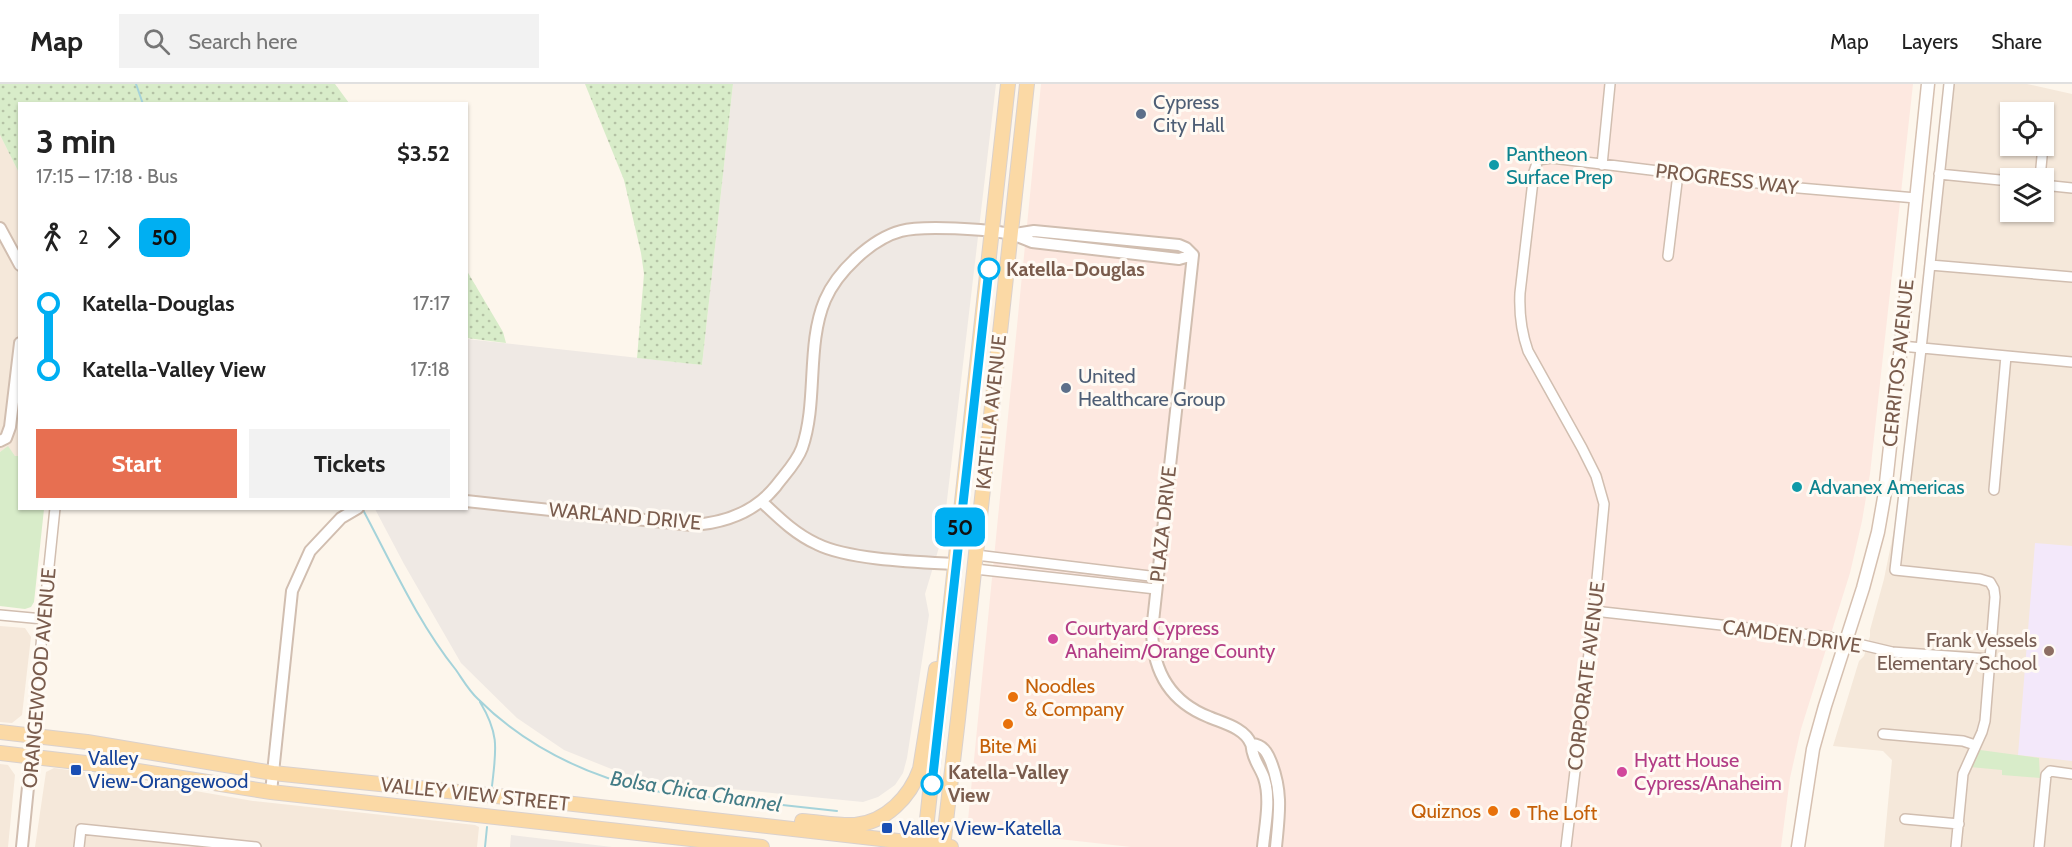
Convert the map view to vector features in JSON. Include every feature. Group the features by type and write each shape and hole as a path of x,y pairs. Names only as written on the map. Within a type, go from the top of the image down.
{"main road":[{"name":"KATELLA AVENUE","path":"924,845 1008,84"},
{"name":"KATELLA AVENUE","path":"945,847 1027,84"},
{"name":"CERRITOS AVENUE","path":"1798,847 1813,749 1863,588 1878,532 1885,492 1928,84"},
{"path":"958,545 967,565 975,562"},
{"path":"956,564 961,569 972,594"},
{"path":"722,820 737,816 852,825 874,820 895,807 912,789 920,769 935,672 947,642"},
{"name":"VALLEY VIEW STREET","path":"0,732 87,742 273,773 722,820 945,847"},
{"name":"VALLEY VIEW STREET","path":"0,753 94,764 271,792 710,844 762,847"}],"street":[{"path":"1602,165 1610,84"},
{"path":"1949,84 1895,570 1980,579 1990,582 1994,589 1985,721 1963,774 1956,847"},
{"name":"PROGRESS WAY","path":"1604,504 1596,476 1587,457 1528,351 1522,332 1519,310 1534,172 1538,160 1552,158 1678,174 1916,198"},
{"path":"1668,256 1678,174"},
{"path":"1939,174 2000,181"},
{"path":"2054,186 2072,188"},
{"path":"0,228 18,261"},
{"name":"WARLAND DRIVE","path":"468,501 692,525 723,521 748,510 761,501 794,462 801,450 806,431 819,322 825,300 835,283 859,254 901,231 929,228 993,232 1011,234 1032,242 1169,258 1179,259 1193,255"},
{"name":"PLAZA DRIVE","path":"1193,255 1156,589 1152,647 1162,677 1172,692 1186,705 1232,726 1252,744 1259,744 1267,752 1279,785 1280,805 1276,847"},
{"path":"1930,265 2072,278"},
{"path":"1901,346 2072,362"},
{"path":"1994,490 2006,356"},
{"path":"1,441 6,438 10,427 18,367"},
{"path":"761,501 787,526 830,550 865,556 956,564"},
{"name":"CORPORATE AVENUE","path":"1566,847 1594,612 1604,504"},
{"name":"ORANGEWOOD AVENUE","path":"22,847 55,510"},
{"path":"271,792 292,591 310,551 341,518 354,510"},
{"path":"975,562 1158,577"},
{"path":"975,562 1156,589"},
{"name":"CAMDEN DRIVE","path":"1594,612 1846,640 1892,652 1990,660"},
{"path":"0,615 43,619"},
{"path":"1883,734 1963,741 1975,745"},
{"path":"1252,744 1252,752 1266,786 1267,806 1263,847"},
{"path":"2039,847 2046,775 2050,771 2072,774"},
{"path":"1905,819 1959,824"},
{"path":"79,847 81,828 256,847"}],"shaded area":[{"path":"733,84 996,84 943,534 925,594 929,615 907,758 903,773 895,785 878,797 863,802 651,781 619,772 564,750 517,718 461,663 376,510 468,510 468,339 702,365"},
{"path":"1041,84 1913,84 1870,474 1862,521 1850,573 1801,729 1790,778 1781,847 1131,847 977,830 968,820"},
{"path":"1946,84 2027,84 2072,94 2072,847 1884,847 1892,760 1883,751 1833,746 1859,661 1864,656 1870,636 1896,520 1936,154 1941,136"},
{"path":"0,135 18,171 18,456 15,456 8,447 0,452"},
{"name":"Frank Vessels Elementary School","path":"2035,543 2072,546 2072,761 2018,755"},
{"path":"0,626 25,628 31,637 22,715 12,723 0,722"},
{"path":"0,764 8,765 15,775 8,847 0,847"},
{"path":"54,768 253,801 475,825 479,827 477,847 35,847 46,772"},
{"path":"511,835 612,847 510,847"}],"green space":[{"path":"0,84 335,84 348,102 18,102 18,171 0,135"},
{"path":"585,84 733,84 702,365 637,358 644,274 641,253 624,180"},
{"path":"468,273 503,332 506,343 468,338"},
{"path":"8,446 15,456 18,456 18,510 44,510 34,602 31,607 25,609 0,606 0,452"},
{"path":"1980,750 2039,758 2040,778 2002,775 2002,770 1970,767"}],"waterway":[{"name":"Bolsa Chica Channel","path":"136,84 142,102"},
{"name":"Bolsa Chica Channel","path":"363,510 417,612 442,651 475,696 516,732 582,768 653,791 837,811"},
{"path":"480,702 494,734 495,762 492,786"},
{"path":"485,847 487,827"}],"bus line":[{"name":"50","path":"932,784 989,269"}],"place":[{"name":"Cypress City Hall","path":"1141,114"},
{"name":"Pantheon Surface Prep","path":"1494,165"},
{"name":"Katella-Douglas","path":"989,269"},
{"name":"United Healthcare Group","path":"1066,388"},
{"name":"Advanex Americas","path":"1797,487"},
{"name":"Courtyard Cypress Anaheim/Orange County","path":"1053,639"},
{"name":"Frank Vessels Elementary School","path":"2049,651"},
{"name":"Noodles & Company","path":"1013,697"},
{"name":"Bite Mi","path":"1008,724"},
{"name":"Valley View-Orangewood","path":"76,770"},
{"name":"Hyatt House Cypress/Anaheim","path":"1622,772"},
{"name":"Katella-Valley View","path":"932,784"},
{"name":"Quiznos","path":"1493,811"},
{"name":"The Loft","path":"1515,813"},
{"name":"Valley View-Katella","path":"887,828"}]}
